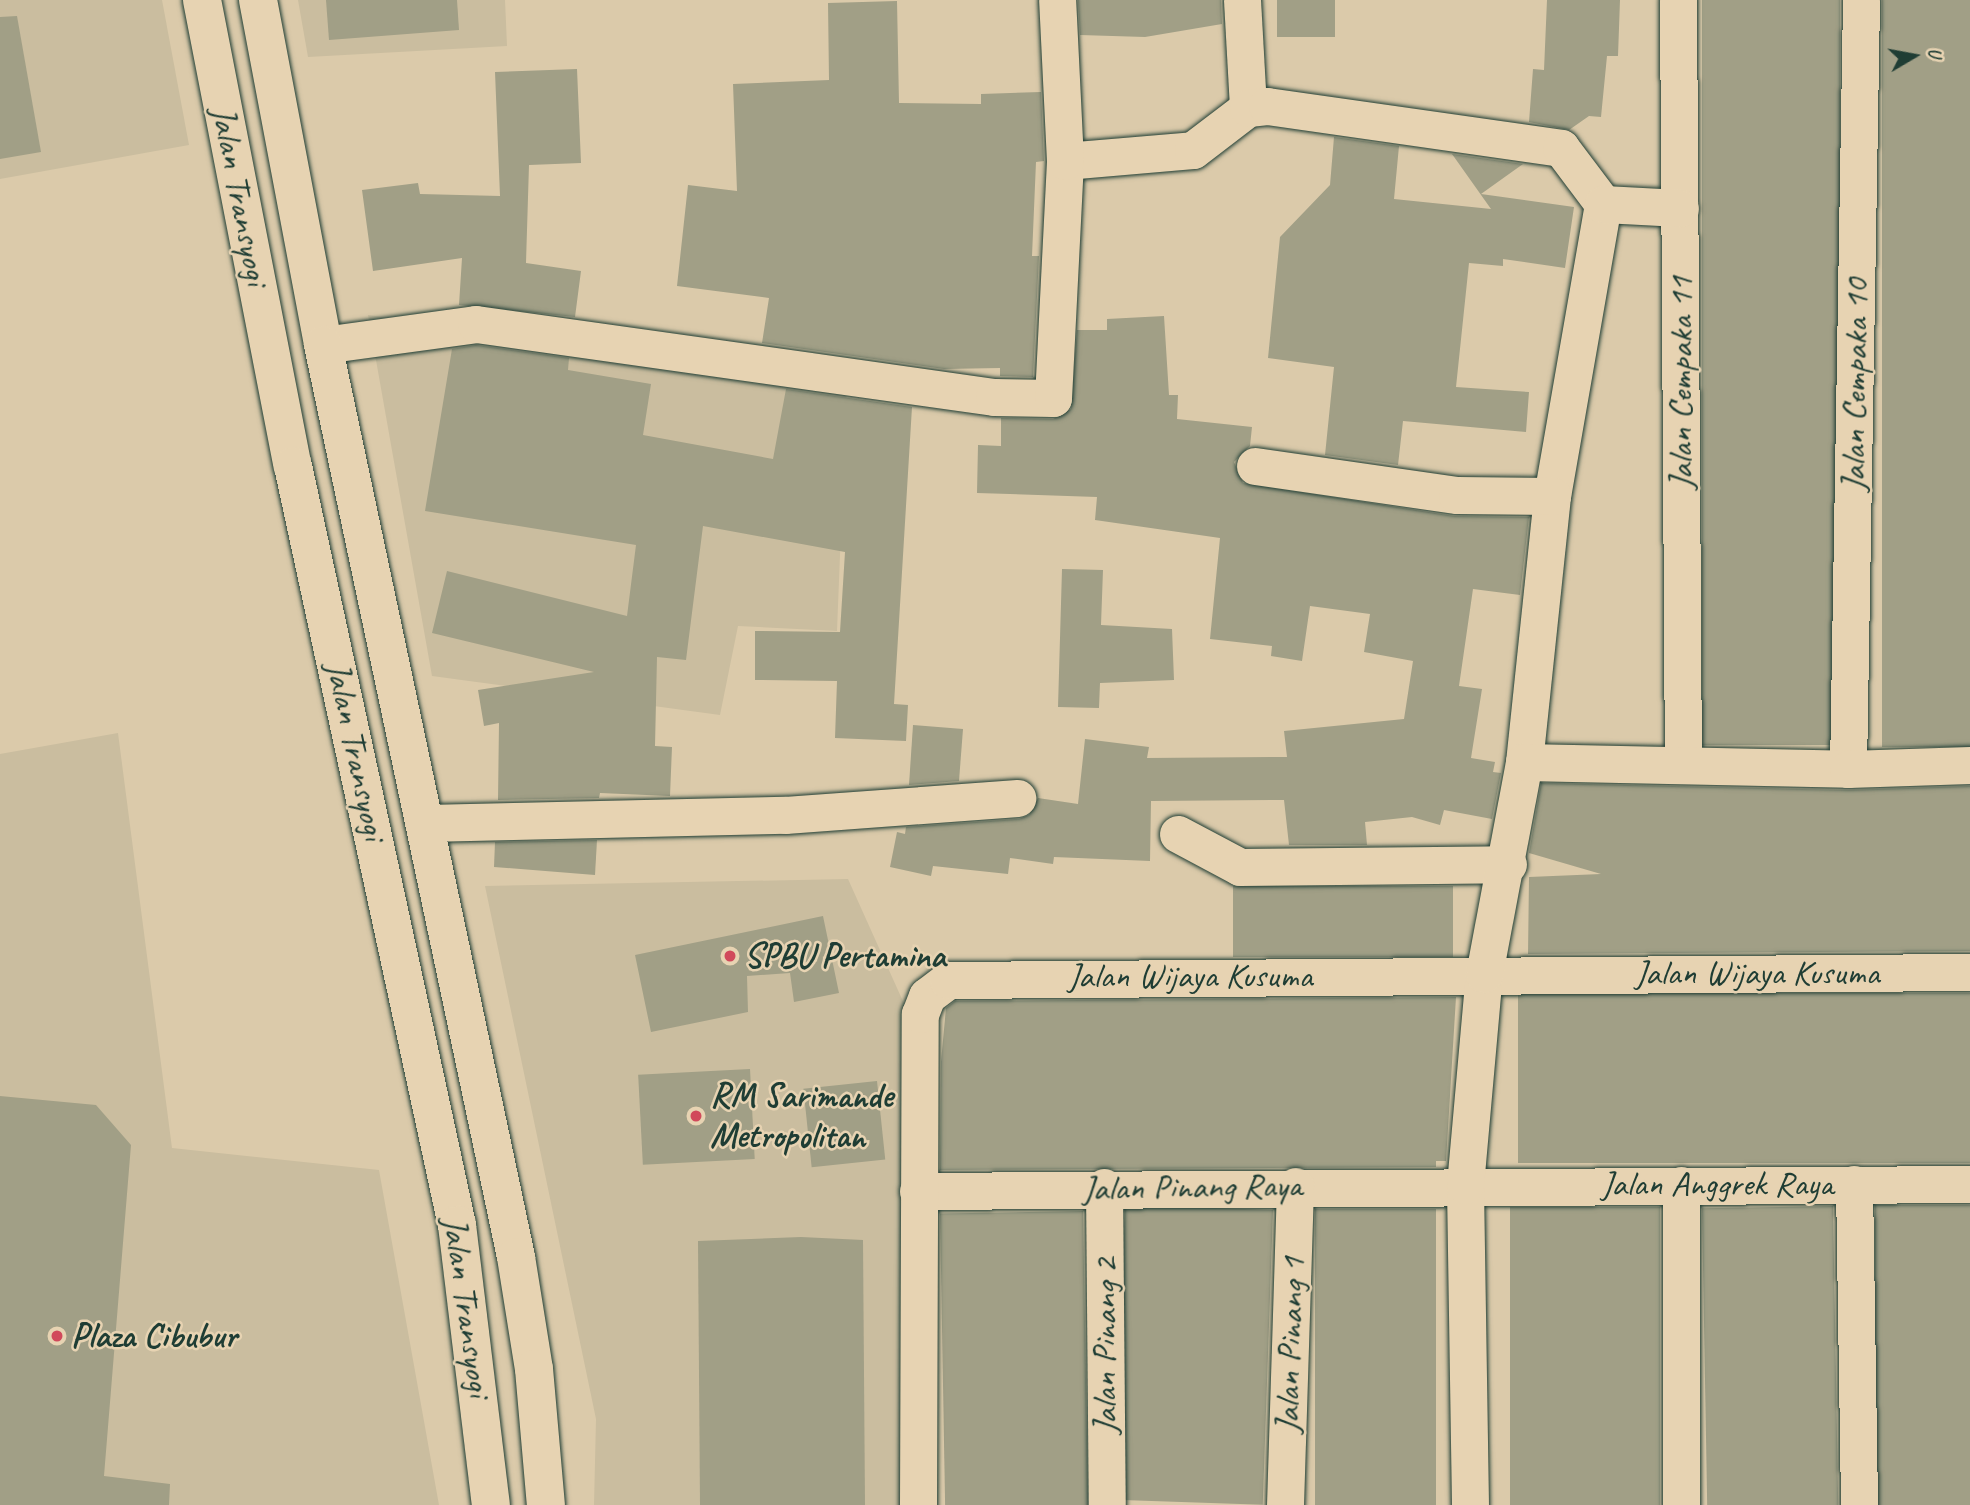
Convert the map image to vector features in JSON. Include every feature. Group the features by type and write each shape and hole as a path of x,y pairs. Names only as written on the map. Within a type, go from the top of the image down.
{"highway":[{"name":"Jalan Transyogi","path":"202,0 293,466 457,1225 491,1505"},
{"name":"Jalan Transyogi","path":"258,0 323,345 516,1256 534,1369 546,1505"}],"street":[{"path":"323,345 476,324 994,397 1053,398 1065,161 1057,0"},
{"path":"1242,0 1248,108"},
{"name":"Jalan Cempaka 11","path":"1678,0 1683,765"},
{"name":"Jalan Cempaka 10","path":"1848,769 1861,0"},
{"path":"1065,161 1193,150 1248,108 1561,148 1603,204 1552,496 1524,762 1508,864 1484,974 1465,1185 1470,1505"},
{"path":"1603,204 1679,208"},
{"path":"1255,466 1457,495 1552,496"},
{"path":"1524,762 1848,769 1970,765"},
{"path":"426,823 785,816 1017,798"},
{"path":"1178,834 1240,867 1508,864"},
{"name":"Jalan Wijaya Kusuma","path":"918,1505 920,1014 927,996 948,980 1970,972"},
{"path":"1853,1184 1859,1505"},
{"name":"Jalan Anggrek Raya","path":"1465,1185 1970,1184"},
{"name":"Jalan Pinang Raya","path":"918,1191 1465,1185"},
{"path":"1681,1185 1681,1505"},
{"name":"Jalan Pinang 1","path":"1285,1505 1295,1186"},
{"name":"Jalan Pinang 2","path":"1104,1187 1107,1505"}],"shaded area":[{"path":"0,0 162,0 189,145 0,179"},
{"path":"298,0 505,0 507,46 308,57"},
{"path":"368,315 847,379 837,631 738,626 720,715 432,676"},
{"path":"118,733 172,1148 379,1170 439,1505 0,1505 0,754"},
{"path":"848,879 915,1028 914,1505 594,1505 596,1419 485,886"}],"building":[{"path":"326,0 457,0 459,30 329,40"},
{"path":"1078,0 1221,0 1222,24 1145,37 1080,35"},
{"path":"1277,0 1335,0 1335,37 1277,37"},
{"path":"1547,0 1620,0 1618,56 1607,56 1601,117 1589,116 1569,130 1529,122 1533,69 1544,70"},
{"path":"1702,0 1840,0 1840,745 1702,745"},
{"path":"1882,0 1970,0 1970,747 1882,747"},
{"path":"897,1 899,103 981,104 981,94 1041,92 1044,161 1036,162 1032,256 1039,256 1033,377 1000,376 1000,368 944,369 762,343 769,298 677,286 688,185 737,191 733,84 829,80 828,3"},
{"path":"17,16 41,152 0,159 0,17"},
{"path":"577,69 581,163 529,165 526,263 581,271 575,317 459,305 462,258 373,271 362,190 418,183 420,194 500,196 495,72"},
{"path":"1334,137 1399,146 1394,199 1491,209 1452,154 1523,164 1481,194 1574,207 1565,268 1503,259 1503,266 1469,263 1456,387 1529,392 1526,432 1403,421 1398,465 1325,455 1334,367 1268,358 1280,237 1330,185"},
{"path":"1164,316 1169,395 1178,395 1177,419 1252,427 1250,446 1234,462 1243,483 1454,516 1529,517 1520,595 1473,589 1459,686 1482,689 1471,758 1495,762 1493,772 1501,773 1492,819 1444,810 1440,825 1412,817 1365,822 1367,845 1289,845 1284,800 1151,801 1150,861 1054,857 1053,864 1010,858 1008,874 933,866 931,876 890,867 897,832 905,834 906,827 1019,819 1029,815 1038,798 1078,804 1085,739 1149,747 1147,758 1287,757 1284,731 1404,719 1413,661 1364,652 1370,614 1310,606 1302,661 1271,656 1272,646 1210,639 1220,538 1095,520 1097,497 977,493 978,445 1001,446 1001,418 1053,419 1071,409 1077,330 1107,330 1107,319"},
{"path":"476,345 569,358 568,370 651,384 643,435 773,459 786,389 912,407 894,704 908,705 906,741 835,738 837,681 755,680 755,631 840,632 845,552 703,526 686,660 657,657 655,746 672,747 670,796 600,793 599,798 498,800 499,723 484,726 478,690 594,672 432,633 447,571 627,616 636,545 425,511 452,349"},
{"path":"1062,569 1103,570 1101,625 1172,629 1174,680 1100,683 1099,708 1058,707"},
{"path":"913,725 963,729 959,781 909,785"},
{"path":"1541,783 1848,790 1970,786 1970,951 1528,954 1529,877 1601,874 1529,853"},
{"path":"597,840 595,875 494,867 495,842"},
{"path":"1233,886 1453,886 1453,957 1233,957"},
{"path":"823,916 839,993 794,1002 790,973 747,976 748,1012 651,1032 635,955"},
{"path":"1518,993 1970,993 1970,1163 1518,1163"},
{"path":"1456,997 1446,1161 1436,1161 1436,1167 940,1170 941,1062 946,1008 955,1001"},
{"name":"RM Sarimande Metropolitan","path":"750,1069 755,1159 643,1165 638,1075"},
{"path":"877,1081 885,1160 812,1167 803,1089"},
{"name":"Plaza Cibubur","path":"0,1096 96,1105 131,1145 104,1476 170,1484 169,1505 0,1505"},
{"path":"1125,1205 1273,1210 1263,1505 1115,1500"},
{"path":"1875,1205 1970,1205 1970,1505 1875,1505"},
{"path":"1833,1206 1838,1505 1707,1505 1702,1208"},
{"path":"1510,1207 1660,1207 1660,1505 1510,1505"},
{"path":"1315,1209 1436,1209 1436,1505 1315,1505"},
{"path":"1083,1211 1088,1505 945,1505 940,1213"},
{"path":"801,1237 863,1240 865,1505 700,1505 698,1241"}],"place":[{"name":"SPBU Pertamina","path":"730,956"},
{"name":"RM Sarimande Metropolitan","path":"696,1116"},
{"name":"Plaza Cibubur","path":"57,1336"}]}
